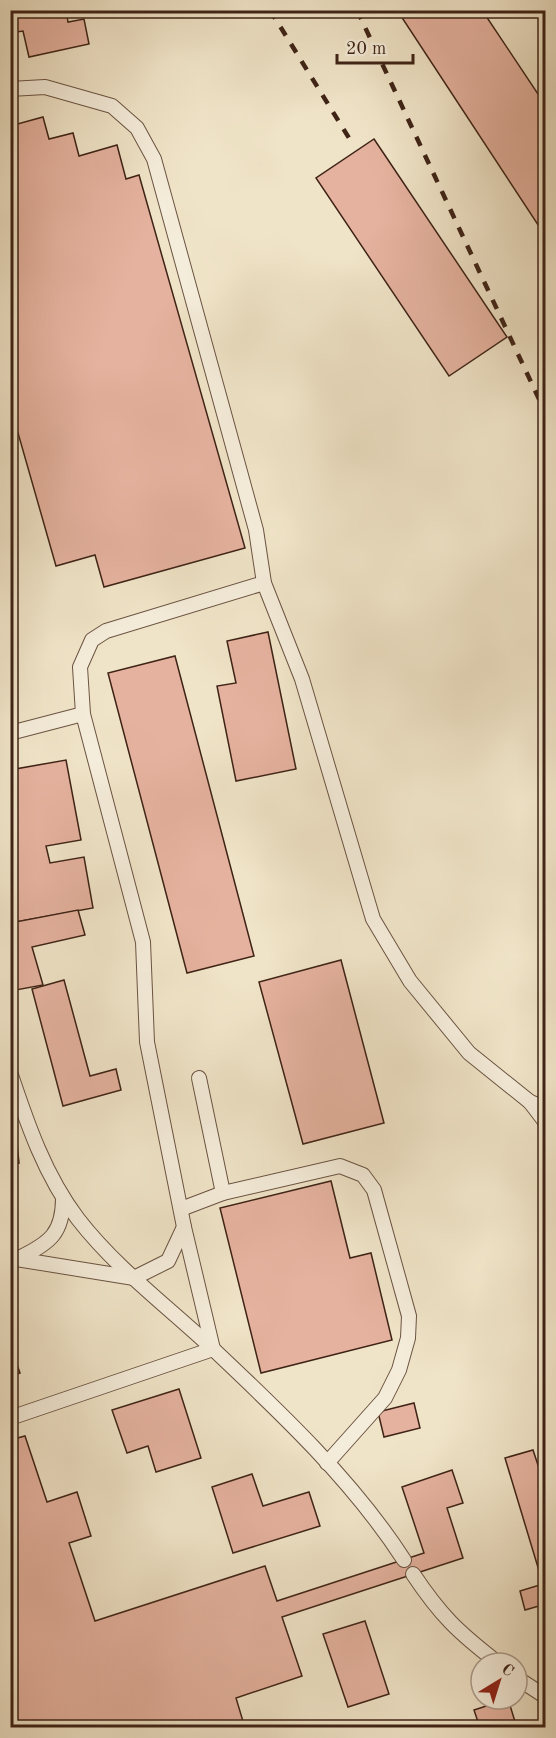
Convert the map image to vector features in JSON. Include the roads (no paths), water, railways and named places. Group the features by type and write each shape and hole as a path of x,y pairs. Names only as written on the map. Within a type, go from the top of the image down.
{"lane":[{"path":"10,89 45,87 112,106 137,128 154,159 256,531 264,583 302,679 373,919 410,981 469,1053 530,1102 546,1123"},
{"path":"213,1349 184,1227 147,1042 143,942 83,714 80,667 92,640 106,630 264,583"},
{"path":"10,733 83,714"},
{"path":"10,1072 35,1140 63,1198 98,1243 213,1349 327,1463 367,1508 404,1560"},
{"path":"199,1078 223,1193"},
{"path":"530,1102 546,1108"},
{"path":"181,1209 223,1193 340,1166 363,1175 374,1190 409,1316 408,1338 399,1370 385,1398 327,1463"},
{"path":"15,1258 37,1250 58,1230 63,1219 63,1198"},
{"path":"15,1258 134,1278 168,1261 184,1227"},
{"path":"10,1418 213,1349"},
{"path":"413,1574 436,1609 456,1631 482,1651"},
{"path":"529,1685 546,1696"}],"railway":[{"path":"270,10 349,138"},
{"path":"357,10 546,414"}]}
